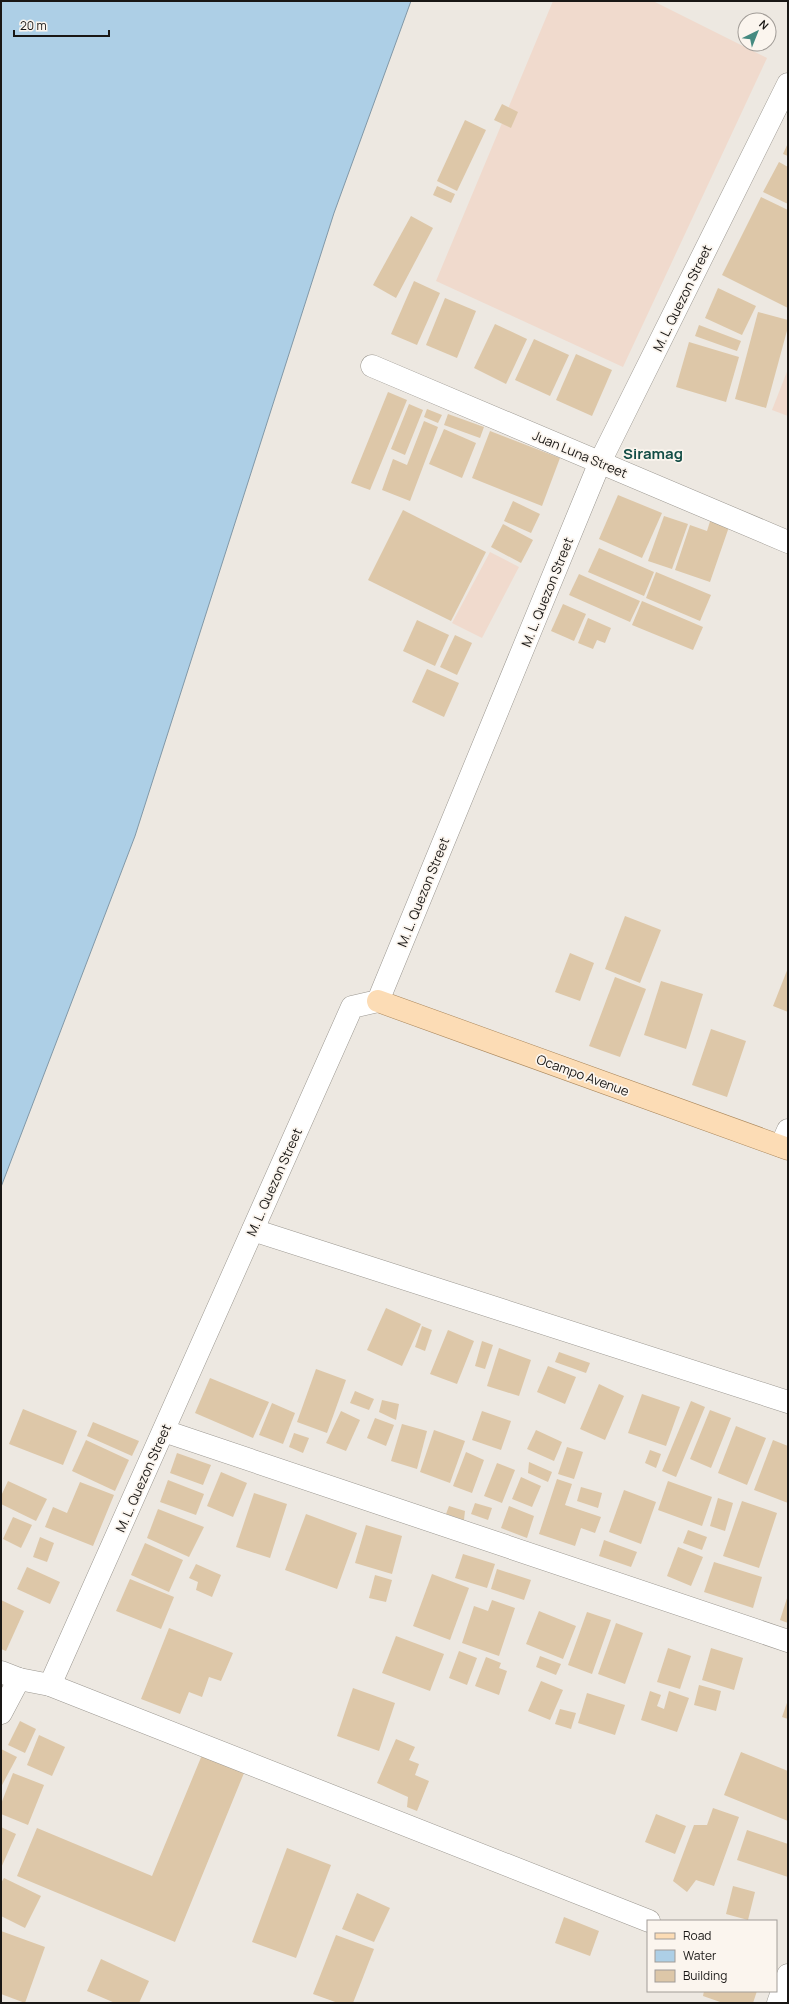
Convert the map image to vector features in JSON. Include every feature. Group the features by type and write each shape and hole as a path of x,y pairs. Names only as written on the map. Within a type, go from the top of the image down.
{"main road":[{"name":"Ocampo Avenue","path":"378,1001 786,1142"}],"street":[{"name":"M. L. Quezon Street","path":"50,1685 352,1007 378,1001 600,462 788,85"},
{"name":"Juan Luna Street","path":"372,366 788,542"},
{"path":"253,1230 788,1402"},
{"path":"164,1431 788,1641"},
{"path":"1,1713 10,1675 50,1685 647,1920"},
{"path":"777,1971 788,1975 778,2003"}],"shaded area":[{"path":"553,1 653,1 737,43 737,52 755,52 767,58 623,367 436,281"},
{"path":"788,369 788,416 772,410"},
{"path":"490,552 519,567 482,638 452,623"}],"water":[{"path":"1,1 411,1 334,213 135,836 1,1187"}],"building":[{"path":"502,104 518,112 511,128 494,120"},
{"path":"465,120 486,130 457,191 437,181"},
{"path":"788,143 788,156 783,154"},
{"path":"779,162 788,167 788,204 763,192"},
{"path":"437,186 455,194 451,203 433,195"},
{"path":"761,197 788,210 788,308 722,275"},
{"path":"411,216 433,228 396,298 373,285"},
{"path":"414,281 440,293 417,345 391,334"},
{"path":"718,288 756,306 742,335 705,318"},
{"path":"445,298 476,311 457,358 426,345"},
{"path":"758,312 788,320 788,327 766,408 735,399"},
{"path":"495,324 527,339 506,384 474,368"},
{"path":"699,325 741,341 737,351 695,336"},
{"path":"534,339 569,355 550,396 515,380"},
{"path":"689,342 739,357 726,402 676,387"},
{"path":"576,354 612,370 592,416 556,400"},
{"path":"388,392 407,400 370,490 351,483"},
{"path":"409,404 423,410 405,455 391,449"},
{"path":"427,409 442,415 438,423 424,417"},
{"path":"448,414 484,427 480,438 444,425"},
{"path":"424,421 438,427 410,501 382,490 393,459 407,465"},
{"path":"444,429 476,443 462,478 429,464"},
{"path":"490,431 560,458 542,506 472,478"},
{"path":"618,495 662,513 642,558 599,539"},
{"path":"513,501 540,514 531,533 504,521"},
{"path":"403,510 486,552 451,621 368,580"},
{"path":"712,515 731,521 710,582 675,570 690,525 707,531"},
{"path":"664,516 688,524 672,569 648,561"},
{"path":"503,524 533,540 521,563 491,547"},
{"path":"599,548 654,572 644,596 588,572"},
{"path":"656,572 711,595 700,621 646,598"},
{"path":"579,574 640,601 630,622 569,595"},
{"path":"642,601 703,627 693,650 632,625"},
{"path":"563,604 586,614 574,641 551,631"},
{"path":"588,618 611,628 605,643 597,640 593,649 578,643"},
{"path":"417,620 449,635 435,666 403,651"},
{"path":"455,635 472,643 457,675 440,667"},
{"path":"427,669 459,683 444,717 412,702"},
{"path":"625,916 661,930 640,983 605,969"},
{"path":"570,953 594,963 580,1001 555,992"},
{"path":"788,968 788,1012 773,1006"},
{"path":"615,977 646,989 620,1057 589,1046"},
{"path":"661,981 703,994 686,1049 644,1035"},
{"path":"711,1029 746,1041 727,1097 692,1085"},
{"path":"386,1308 421,1324 402,1366 367,1350"},
{"path":"422,1326 432,1330 425,1351 415,1347"},
{"path":"448,1330 474,1341 457,1384 430,1374"},
{"path":"482,1341 493,1345 485,1369 475,1366"},
{"path":"499,1348 531,1360 519,1396 487,1386"},
{"path":"559,1352 590,1363 586,1373 555,1362"},
{"path":"548,1366 576,1377 565,1404 537,1392"},
{"path":"316,1369 346,1380 327,1433 297,1422"},
{"path":"210,1378 269,1402 253,1438 195,1413"},
{"path":"599,1384 624,1396 605,1440 580,1429"},
{"path":"355,1391 374,1399 369,1410 350,1403"},
{"path":"642,1394 680,1407 666,1446 628,1433"},
{"path":"382,1400 399,1404 396,1420 379,1412"},
{"path":"691,1401 705,1407 676,1477 662,1471"},
{"path":"272,1403 295,1413 283,1444 259,1435"},
{"path":"23,1409 77,1431 63,1465 9,1444"},
{"path":"710,1410 731,1418 711,1468 690,1459"},
{"path":"341,1411 360,1420 346,1451 326,1443"},
{"path":"482,1411 511,1421 501,1450 472,1440"},
{"path":"375,1418 394,1425 386,1446 367,1438"},
{"path":"93,1422 139,1441 132,1456 87,1436"},
{"path":"402,1424 427,1431 417,1469 391,1461"},
{"path":"736,1426 766,1438 747,1485 718,1473"},
{"path":"434,1430 465,1441 450,1483 420,1472"},
{"path":"536,1430 562,1442 554,1461 527,1449"},
{"path":"294,1433 309,1438 303,1453 289,1447"},
{"path":"86,1440 129,1460 115,1491 72,1471"},
{"path":"773,1440 788,1446 788,1503 754,1490"},
{"path":"567,1447 583,1452 574,1479 558,1474"},
{"path":"650,1450 661,1454 656,1468 645,1463"},
{"path":"466,1452 484,1460 472,1493 453,1486"},
{"path":"177,1453 211,1465 203,1485 170,1473"},
{"path":"529,1462 552,1472 548,1482 528,1473"},
{"path":"497,1463 515,1470 502,1503 484,1496"},
{"path":"221,1472 247,1483 233,1517 207,1506"},
{"path":"521,1477 541,1486 532,1507 512,1499"},
{"path":"557,1479 572,1484 565,1505 601,1517 595,1533 581,1528 575,1546 539,1534"},
{"path":"168,1480 204,1494 196,1515 160,1502"},
{"path":"8,1481 47,1499 36,1521 1,1504 1,1496"},
{"path":"668,1481 712,1497 702,1526 658,1510"},
{"path":"80,1482 114,1495 93,1546 45,1527 53,1507 67,1513"},
{"path":"581,1487 602,1493 598,1508 577,1501"},
{"path":"624,1490 656,1502 641,1544 609,1532"},
{"path":"254,1493 287,1504 270,1558 236,1547"},
{"path":"718,1498 733,1503 725,1531 710,1526"},
{"path":"742,1501 777,1513 759,1568 723,1556"},
{"path":"475,1503 492,1508 488,1520 471,1514"},
{"path":"449,1506 465,1511 464,1520 446,1514"},
{"path":"509,1506 534,1516 527,1538 501,1528"},
{"path":"158,1509 204,1527 189,1557 147,1538"},
{"path":"306,1514 357,1533 337,1589 285,1570"},
{"path":"13,1517 32,1525 21,1548 3,1539"},
{"path":"366,1525 402,1536 392,1574 355,1563"},
{"path":"688,1530 707,1537 702,1550 683,1543"},
{"path":"40,1537 54,1543 47,1562 33,1557"},
{"path":"604,1540 637,1552 631,1567 599,1556"},
{"path":"145,1543 183,1560 169,1592 131,1575"},
{"path":"678,1547 703,1557 691,1586 667,1576"},
{"path":"463,1554 495,1564 487,1588 455,1578"},
{"path":"714,1562 762,1577 753,1608 704,1592"},
{"path":"196,1564 221,1575 212,1597 196,1590 198,1582 189,1578"},
{"path":"27,1567 60,1582 50,1604 17,1589"},
{"path":"497,1569 531,1580 524,1600 491,1589"},
{"path":"432,1574 469,1588 450,1640 413,1626"},
{"path":"375,1575 392,1580 386,1602 369,1598"},
{"path":"130,1579 174,1597 161,1629 116,1611"},
{"path":"788,1595 788,1623 780,1620"},
{"path":"1,1600 24,1611 6,1651 1,1649"},
{"path":"492,1600 515,1608 499,1656 462,1643 474,1606 488,1611"},
{"path":"539,1611 576,1626 563,1659 526,1644"},
{"path":"587,1612 611,1620 592,1674 568,1665"},
{"path":"616,1623 643,1633 625,1684 598,1674"},
{"path":"169,1628 233,1653 221,1681 209,1677 202,1697 189,1692 180,1714 141,1699"},
{"path":"396,1636 444,1654 430,1691 382,1673"},
{"path":"668,1648 691,1656 680,1689 657,1682"},
{"path":"711,1648 743,1658 734,1690 702,1680"},
{"path":"459,1651 477,1658 467,1685 449,1678"},
{"path":"540,1656 561,1664 556,1675 536,1667"},
{"path":"486,1657 501,1663 499,1668 507,1671 499,1695 475,1686"},
{"path":"541,1681 563,1690 550,1720 528,1711"},
{"path":"699,1685 721,1691 716,1711 694,1705"},
{"path":"353,1688 395,1703 379,1751 337,1736"},
{"path":"650,1691 661,1695 657,1706 664,1709 669,1691 689,1698 677,1732 641,1720"},
{"path":"587,1693 625,1705 615,1735 578,1723"},
{"path":"788,1700 788,1719 782,1717"},
{"path":"560,1709 576,1713 571,1729 555,1724"},
{"path":"20,1721 36,1729 25,1753 8,1745"},
{"path":"39,1735 65,1747 52,1776 27,1765"},
{"path":"396,1739 415,1747 409,1760 419,1764 415,1775 429,1781 417,1811 407,1807 408,1797 377,1783"},
{"path":"1,1749 17,1757 1,1787"},
{"path":"741,1752 788,1771 788,1821 724,1795"},
{"path":"202,1755 244,1773 175,1942 17,1876 37,1828 152,1876"},
{"path":"13,1773 44,1785 28,1825 1,1814 1,1804"},
{"path":"713,1808 739,1817 714,1886 696,1880 687,1892 673,1881 694,1825 707,1825"},
{"path":"656,1814 686,1826 675,1854 645,1842"},
{"path":"1,1827 16,1834 1,1868"},
{"path":"747,1830 788,1844 788,1877 737,1860"},
{"path":"287,1848 331,1865 296,1958 252,1942"},
{"path":"4,1878 41,1896 25,1928 1,1916 1,1883"},
{"path":"733,1886 755,1892 748,1920 726,1914"},
{"path":"357,1893 390,1908 374,1942 342,1929"},
{"path":"564,1917 599,1931 590,1956 555,1943"},
{"path":"1,1931 45,1947 25,2003 1,1994"},
{"path":"336,1935 374,1949 353,2003 338,2003 313,1994"},
{"path":"101,1959 149,1981 139,2003 115,2003 87,1991"},
{"path":"704,1992 757,1992 753,2003 723,2003 703,1996"}],"district":[{"name":"Siramag","path":"653,453"}]}
